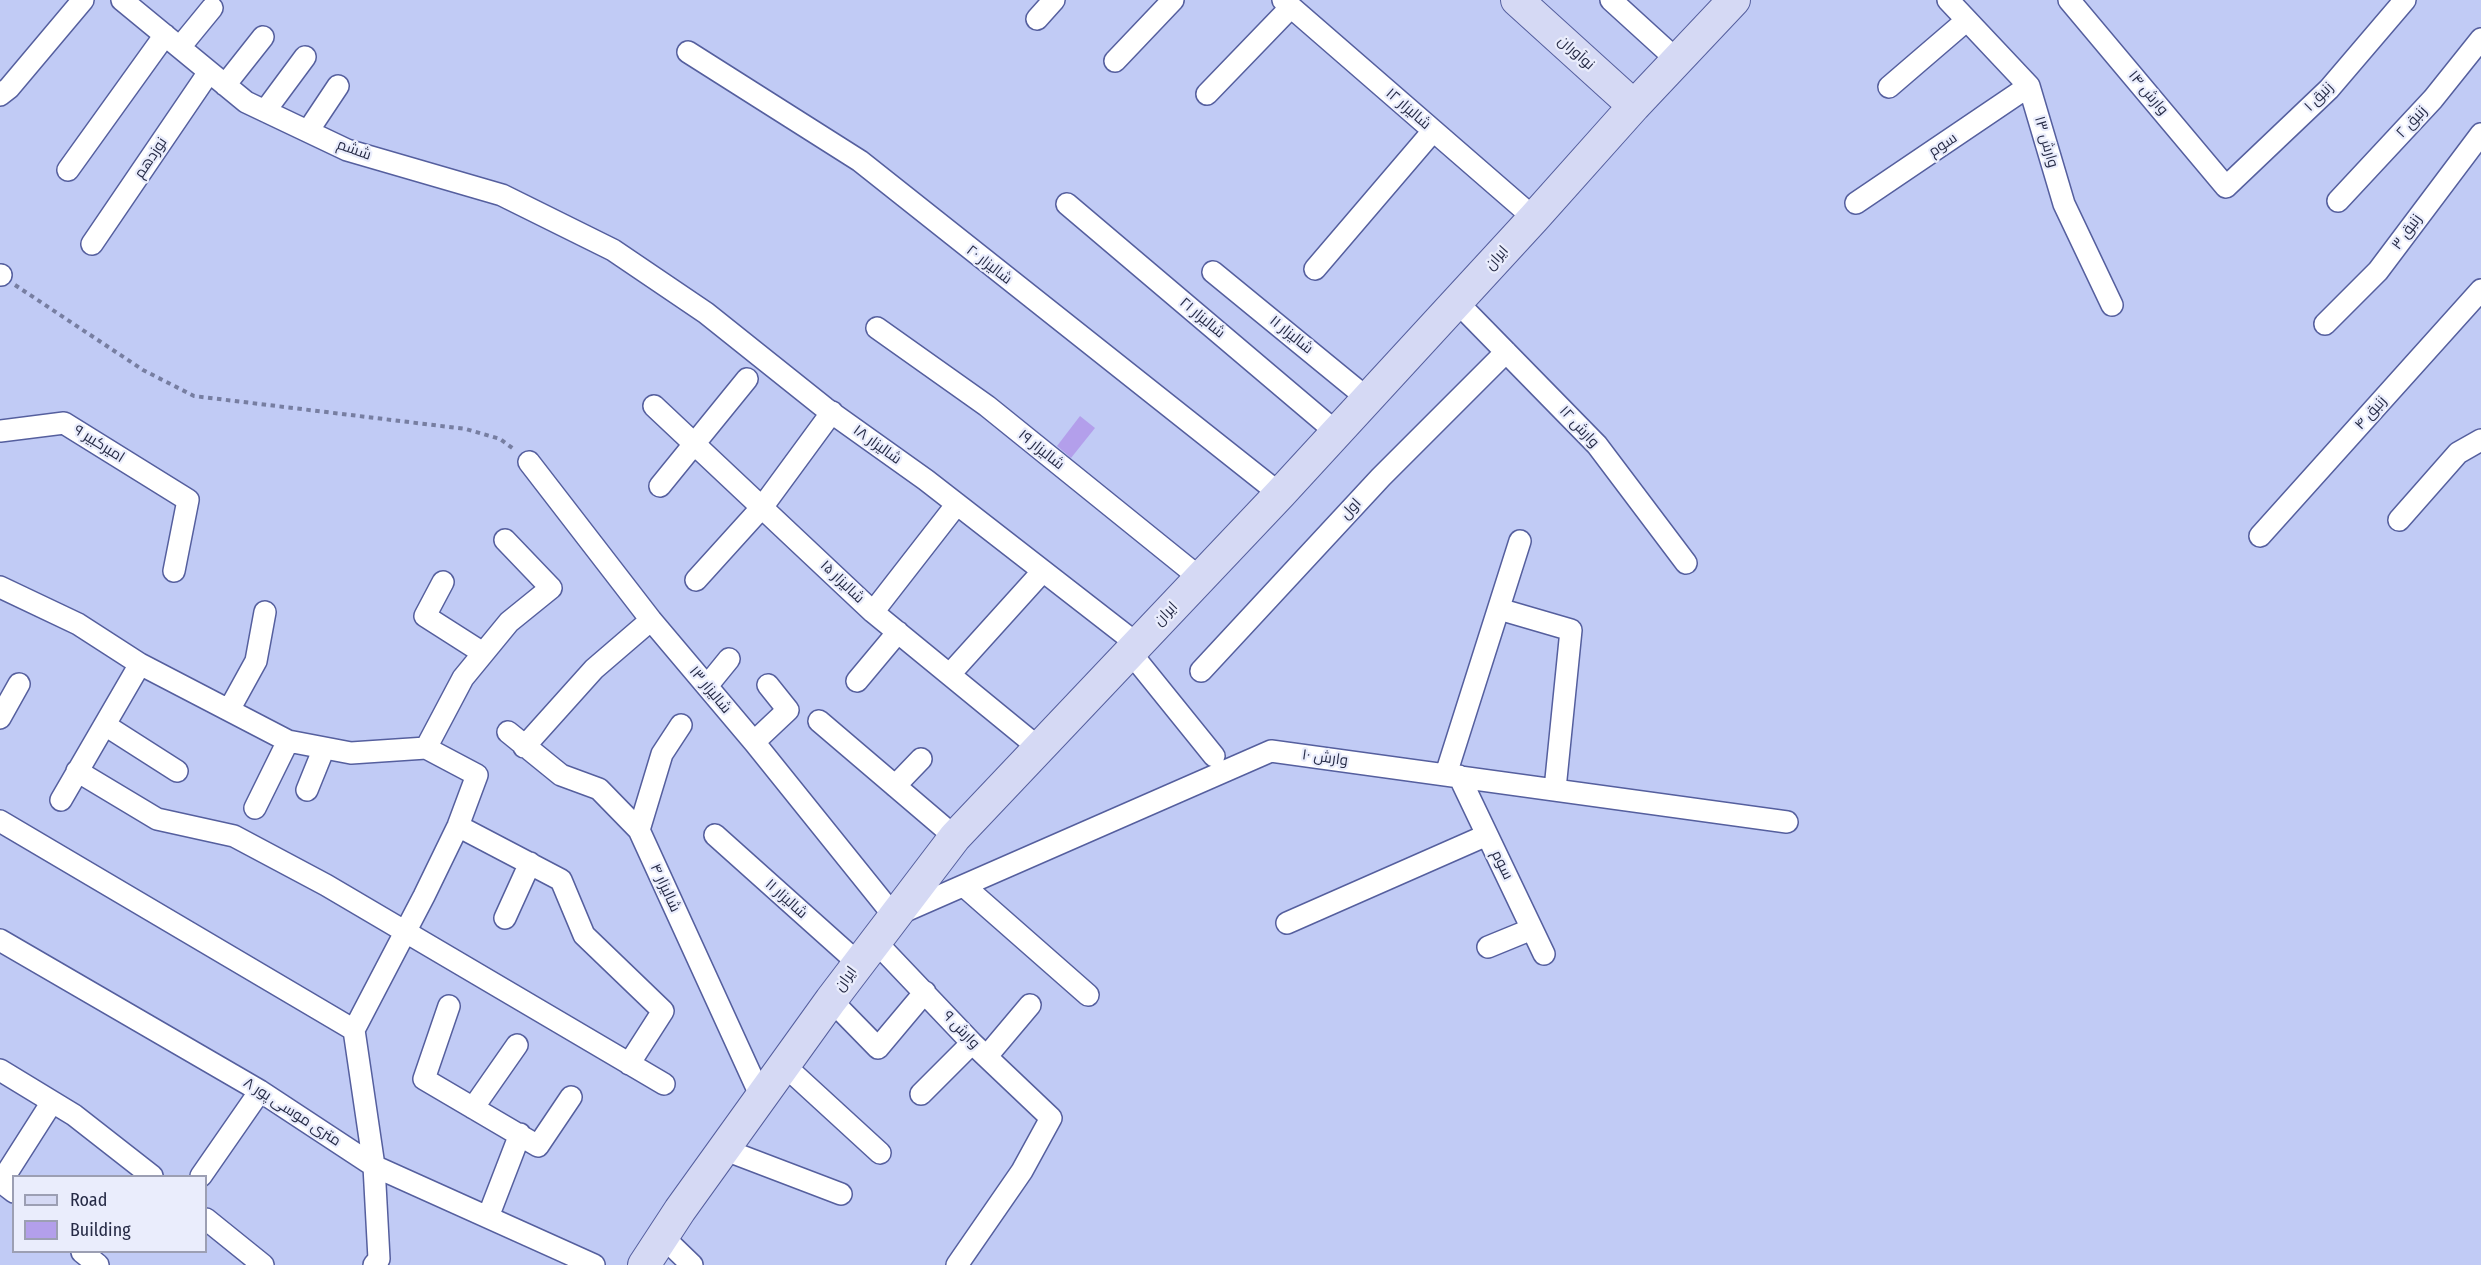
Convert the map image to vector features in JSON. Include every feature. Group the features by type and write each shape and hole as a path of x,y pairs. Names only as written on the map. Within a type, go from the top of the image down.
{"street":[{"path":"0,95 9,88 83,0"},
{"path":"1037,19 1054,0"},
{"path":"1115,61 1173,0"},
{"name":"نوآوران","path":"1517,0 1634,106"},
{"path":"1611,0 1678,61"},
{"name":"ایران","path":"644,1265 723,1149 831,1000 955,837 1280,494 1634,106 1734,0"},
{"name":"وارش ۱۳","path":"1948,0 2029,86 2064,204 2112,305"},
{"name":"وارش ۱۴","path":"2069,0 2226,187"},
{"name":"زنبق ۱","path":"2226,187 2329,89 2405,0"},
{"name":"ششم","path":"136,4 172,41 246,102 347,150 502,195 613,250"},
{"path":"1207,94 1287,4"},
{"name":"شالیزار ۱۲","path":"1287,4 1534,218"},
{"path":"68,170 172,41 212,8"},
{"path":"1889,87 1967,20"},
{"name":"نوزدهم","path":"92,244 217,78 262,37"},
{"name":"زنبق ۲","path":"2338,201 2433,99 2481,39"},
{"name":"شالیزار ۲۰","path":"687,52 860,161 1280,494"},
{"path":"265,111 305,57"},
{"path":"308,131 338,86"},
{"name":"سوم","path":"1857,203 2029,86"},
{"path":"1315,268 1433,130"},
{"name":"زنبق ۳","path":"2325,324 2378,272 2481,134"},
{"name":"شالیزار ۲۱","path":"1067,204 1336,432"},
{"name":"شالیزار ۱۸","path":"613,250 706,313 832,412 1043,571 1134,648 1214,756"},
{"name":"شالیزار ۱۱","path":"1213,272 1368,399"},
{"name":"زنبق ۴","path":"2260,536 2481,290"},
{"name":"وارش ۱۲","path":"1457,302 1597,445 1686,563"},
{"name":"شالیزار ۱۹","path":"877,328 987,406 1200,578"},
{"name":"اول","path":"1201,670 1381,477 1506,352"},
{"path":"660,486 747,379"},
{"name":"شالیزار ۱۵","path":"654,406 763,506 873,612 1039,748"},
{"path":"696,580 763,506 832,412"},
{"name":"امیرکبیر ۹","path":"0,431 64,423 188,500 174,571"},
{"path":"2399,520 2458,453 2481,440"},
{"name":"شالیزار ۱۳","path":"529,462 651,620 754,742 894,916"},
{"path":"873,612 957,504"},
{"path":"426,748 463,678 509,622 551,588 505,540"},
{"path":"1452,775 1498,609 1520,541"},
{"path":"950,674 1043,571"},
{"path":"443,582 425,615 483,653"},
{"path":"0,587 78,624 140,664 288,741 351,753 426,748 477,775 458,826 354,1030 374,1166 381,1263"},
{"path":"1498,609 1571,630 1555,789"},
{"path":"230,711 256,661 265,612"},
{"path":"524,747 594,669 651,620"},
{"path":"857,681 898,632"},
{"path":"707,686 729,660"},
{"path":"61,800 140,664"},
{"path":"1,714 19,684"},
{"path":"754,742 788,710 768,685"},
{"path":"819,721 955,837"},
{"path":"105,725 177,771"},
{"path":"639,830 662,754 681,725"},
{"name":"شالیزار ۴","path":"508,732 561,775 599,789 639,830 761,1097"},
{"path":"255,808 288,741"},
{"path":"307,790 324,748"},
{"name":"وارش ۱۰","path":"894,916 1271,751 1787,822"},
{"path":"895,786 921,759"},
{"path":"77,771 157,819 234,836 406,931 664,1084"},
{"name":"سوم","path":"1452,775 1487,835 1544,954"},
{"path":"0,821 354,1030"},
{"path":"458,826 561,880 584,935 663,1011 629,1064"},
{"name":"شالیزار ۱۱","path":"715,835 866,952"},
{"path":"1287,923 1487,835"},
{"path":"505,918 530,863"},
{"path":"964,886 1088,995"},
{"path":"1488,946 1532,929"},
{"name":"۸ متری موسی پور","path":"0,940 260,1091 374,1166 594,1265"},
{"name":"وارش ۹","path":"866,952 925,992 979,1049 1051,1118 1022,1171 957,1265"},
{"path":"831,1000 878,1048 925,992"},
{"path":"921,1095 1030,1005"},
{"path":"450,1006 424,1079 538,1146 571,1097"},
{"path":"473,1108 517,1045"},
{"path":"784,1065 879,1153"},
{"path":"0,1070 74,1115 151,1175"},
{"path":"202,1175 260,1091"},
{"path":"12,1190 1,1182 52,1102"},
{"path":"488,1217 520,1134"},
{"path":"723,1149 841,1194"},
{"path":"207,1220 263,1265"},
{"path":"663,1237 692,1265"},
{"path":"84,1253 98,1265"}],"path":[{"path":"0,275 143,369 194,396 466,429 500,439 529,462"}],"building":[{"path":"1080,416 1095,428 1071,458 1057,446"}]}
